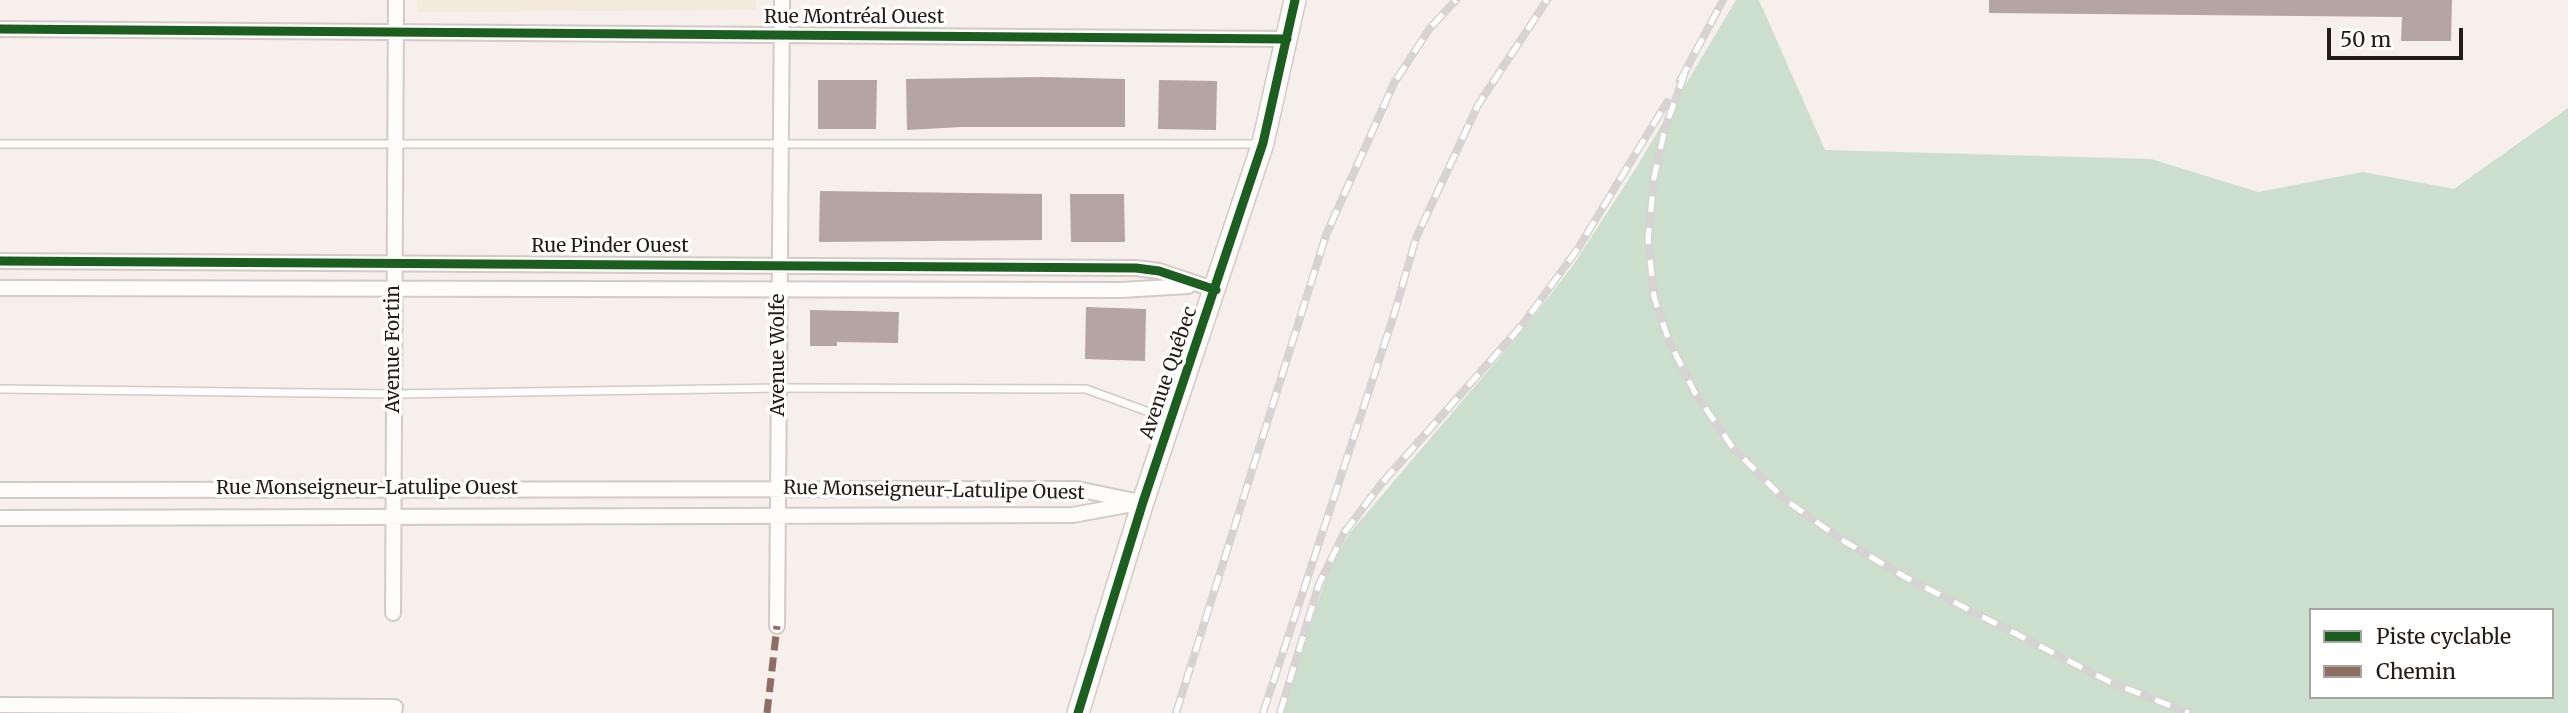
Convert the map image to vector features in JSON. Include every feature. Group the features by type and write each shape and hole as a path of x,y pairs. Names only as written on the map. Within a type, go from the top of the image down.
{"main road":[{"name":"Avenue Québec","path":"1078,713 1143,502 1263,144 1295,0"}],"street":[{"name":"Avenue Fortin","path":"393,613 396,0"},
{"name":"Avenue Wolfe","path":"777,626 782,0"},
{"name":"Rue Montréal Ouest","path":"0,29 1287,39"},
{"name":"Rue Pinder Ouest","path":"0,261 1136,268 1159,271 1216,289"},
{"path":"0,288 1121,290 1175,286 1216,289"},
{"name":"Rue Monseigneur-Latulipe Ouest","path":"0,490 1077,489 1143,502"},
{"name":"Rue Monseigneur-Latulipe Ouest","path":"0,519 395,515 1073,515 1143,502"},
{"path":"0,705 395,710"}],"lane":[{"path":"0,144 1263,144"},
{"path":"0,389 394,394 779,388 1086,389 1172,420"}],"shaded area":[{"path":"417,0 756,0 756,10 417,12"}],"green space":[{"path":"1736,0 1759,0 1825,150 2151,159 2258,192 2363,172 2454,189 2568,108 2568,713 1282,713 1327,574 1349,534 1527,325 1574,264 1636,168"}],"building":[{"path":"1989,0 2452,0 2451,41 2401,41 2402,17 1989,13"},
{"path":"906,79 1125,79 1125,127 961,127 907,130"},
{"path":"818,80 877,80 876,129 818,129"},
{"path":"1159,80 1217,81 1216,130 1158,129"},
{"path":"820,191 1042,194 1042,240 819,242"},
{"path":"1070,194 1124,194 1125,242 1071,242"},
{"path":"1086,307 1146,309 1145,361 1085,359"},
{"path":"810,310 899,312 898,343 837,342 837,346 810,346"}],"railway":[{"path":"1176,713 1326,235 1394,83 1430,28 1456,0"},
{"path":"1263,713 1393,318 1416,238 1478,105 1547,0"},
{"path":"1680,81 1723,0"},
{"path":"1685,73 1665,128 1654,178 1648,239 1654,297 1669,341 1695,393 1733,448 1784,499 1842,540 1905,577 2110,682 2189,713"},
{"path":"1280,713 1319,584 1344,533 1381,484 1523,324 1577,250 1667,102"}],"marked path":[{"path":"767,713 777,626"}],"cycle path":[{"path":"1078,713 1143,502 1263,143 1295,0"},
{"path":"0,29 1287,39"},
{"path":"0,261 1136,268 1159,271 1216,290"}]}
